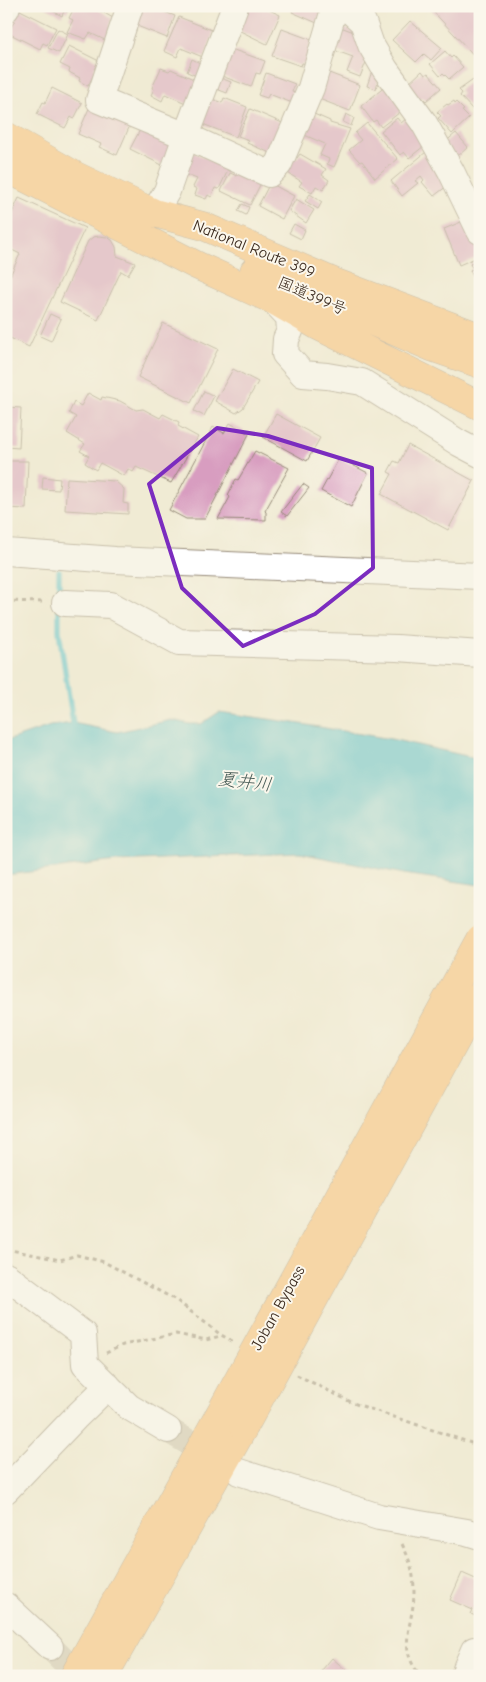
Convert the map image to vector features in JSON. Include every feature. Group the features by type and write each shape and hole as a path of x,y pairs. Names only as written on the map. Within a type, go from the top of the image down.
{"highway":[{"name":"National Route 399","path":"6,136 76,176 154,213 203,226 334,282 480,337"},
{"path":"6,168 196,265 273,300 318,326 480,406"},
{"name":"国道399号","path":"154,213 197,247 431,347 480,364"},
{"name":"Joban Bypass","path":"74,1676 480,939"},
{"name":"Joban Bypass","path":"104,1676 244,1427 480,996"}],"street":[{"path":"130,6 99,100 186,136 269,174 279,164 347,8 363,22 371,45 385,69 424,123 474,200 480,231"},
{"path":"154,213 167,191 235,6"},
{"path":"273,300 289,317 290,331 286,339 284,354 303,374 362,382 480,454"},
{"path":"290,331 318,326"},
{"path":"6,552 115,560 480,576"},
{"path":"387,571 448,558 480,557"},
{"path":"57,603 111,605 179,642 397,648 480,654"},
{"path":"6,1276 83,1334 85,1364 129,1407 168,1430"},
{"path":"6,1490 108,1386"},
{"path":"239,1472 379,1517 468,1532 480,1536"},
{"path":"6,1606 50,1647"},
{"path":"464,1676 466,1666 474,1650"}],"path":[{"path":"6,601 57,603"},
{"path":"6,1249 60,1260 77,1255 104,1262 176,1300 221,1335 206,1340 176,1334 122,1345 85,1364"},
{"path":"353,1403 480,1446"},
{"path":"379,1517 400,1541 412,1563 414,1594 406,1649 414,1668 421,1676"}],"highlighted area":[{"path":"217,428 268,436 372,468 373,568 315,614 243,646 182,588 149,484"}],"water":[{"name":"夏井川","path":"219,712 391,739 480,759 480,885 404,874 300,853 116,861 6,875 6,741 50,726 73,723 117,732 171,720 201,724"}],"building":[{"path":"43,6 70,6 67,12 64,11 62,16"},
{"path":"75,6 92,6 113,18 110,25 114,27 107,41 90,33 86,39 67,32 73,20 69,18"},
{"path":"139,6 149,6 175,16 167,38 132,24"},
{"path":"244,6 254,6 260,9 261,6 280,15 267,44 234,28"},
{"path":"295,6 320,6 319,8 322,10 317,23 292,12"},
{"path":"428,6 477,6 480,9 480,62"},
{"path":"16,8 56,28 47,45 43,43 40,49 8,33 15,20 11,18"},
{"path":"179,17 214,31 205,58 181,48 177,57 164,51"},
{"path":"410,21 442,48 431,60 424,54 416,62 392,40"},
{"path":"338,26 359,34 368,57 360,77 347,72 353,57 328,48"},
{"path":"58,29 68,34 59,53 48,48"},
{"path":"282,29 312,40 308,50 312,51 307,64 302,63 301,66 272,56"},
{"path":"69,46 99,61 88,86 79,81 80,78 69,72 70,69 60,64"},
{"path":"231,49 265,61 260,74 256,73 251,87 219,75"},
{"path":"445,51 451,58 453,56 463,67 449,79 443,73 440,76 430,64"},
{"path":"192,59 204,65 199,77 187,72"},
{"path":"161,68 169,71 171,69 198,81 188,104 165,94 162,101 151,95"},
{"path":"373,68 379,77 376,89 367,86"},
{"path":"324,71 360,85 350,111 314,97"},
{"path":"422,71 425,75 428,73 441,88 426,101 422,97 419,100 407,85"},
{"path":"266,73 295,84 292,92 299,94 295,104 269,94 267,98 258,95"},
{"path":"218,77 231,82 227,93 214,88"},
{"path":"476,78 480,82 480,105 474,111 460,96 462,93 459,90"},
{"path":"386,86 404,109 381,127 376,120 373,122 361,106"},
{"path":"52,88 82,103 74,119 71,117 65,128 37,114"},
{"path":"210,98 222,103 224,98 247,107 236,137 200,123"},
{"path":"454,101 464,110 462,111 469,118 452,134 438,118 441,116 437,112"},
{"path":"90,106 131,123 117,155 99,147 101,144 78,134"},
{"path":"250,109 287,125 275,155 247,143 249,140 238,136"},
{"path":"314,114 330,121 330,123 350,129 334,167 327,164 329,159 320,155 325,144 300,133"},
{"path":"346,114 354,118 351,126 343,122"},
{"path":"397,118 401,123 406,119 429,142 409,158 404,152 400,155 381,131"},
{"path":"367,123 398,159 375,178 362,161 360,162 349,150 361,140 355,133"},
{"path":"142,126 174,143 162,165 130,149"},
{"path":"456,133 468,147 456,158 444,143"},
{"path":"428,147 441,171 437,174 447,186 434,196 422,182 424,180 421,176 415,181 418,183 402,196 391,181 426,152 424,151"},
{"path":"190,151 229,168 219,189 215,188 211,197 208,195 206,199 195,195 197,189 193,187 197,179 184,174"},
{"path":"300,154 326,169 322,175 329,180 323,190 316,186 312,193 299,186 302,182 283,170 293,155 297,158"},
{"path":"240,171 262,181 250,205 221,191 230,173 237,176"},
{"path":"270,183 294,196 282,219 258,206"},
{"path":"310,194 322,202 318,209 305,201"},
{"path":"19,198 85,228 29,347 6,336 6,277 8,274 10,276 20,254 6,247 6,226"},
{"path":"296,199 314,210 306,223 289,211"},
{"path":"242,204 249,207 246,215 238,211"},
{"path":"466,220 480,256 459,265 444,229"},
{"path":"294,224 305,230 301,239 289,233"},
{"path":"99,236 112,240 116,247 117,256 135,263 128,275 121,271 98,320 60,302 88,241 93,237"},
{"path":"480,259 480,292 470,270 473,269 470,264"},
{"path":"50,314 61,319 51,341 40,336"},
{"path":"163,323 218,349 191,403 138,377"},
{"path":"233,369 258,382 243,408 236,413 215,401"},
{"path":"204,391 214,396 204,416 194,411"},
{"path":"88,393 101,400 102,397 120,401 136,410 143,409 160,418 163,414 179,422 178,426 198,437 171,483 136,467 133,472 128,469 124,476 100,463 96,470 85,463 89,456 80,451 85,444 67,433 76,417 69,413 74,402 81,406"},
{"path":"6,407 21,408 19,448 6,447"},
{"path":"276,414 320,438 307,461 263,437"},
{"path":"230,423 249,434 205,519 186,519 169,510 213,427 224,433"},
{"path":"408,445 474,481 448,530 381,494 392,474 388,472 394,461 399,463"},
{"path":"255,451 289,468 265,511 266,520 218,519 230,497 228,495 236,479 238,480"},
{"path":"339,458 368,473 351,507 321,491"},
{"path":"6,461 28,461 26,509 6,508"},
{"path":"43,477 60,479 59,490 42,489"},
{"path":"67,478 115,481 124,489 123,503 128,504 128,514 65,510"},
{"path":"303,484 309,488 287,516 281,512"},
{"path":"462,1573 480,1581 480,1618 471,1614 473,1610 450,1600"},
{"path":"332,1658 353,1676 317,1676"}],"waterway":[{"path":"59,571 59,598"},
{"path":"59,608 59,631 74,730"}],"tunnel":[{"path":"168,1430 219,1460"},
{"path":"50,1647 79,1676"}]}
